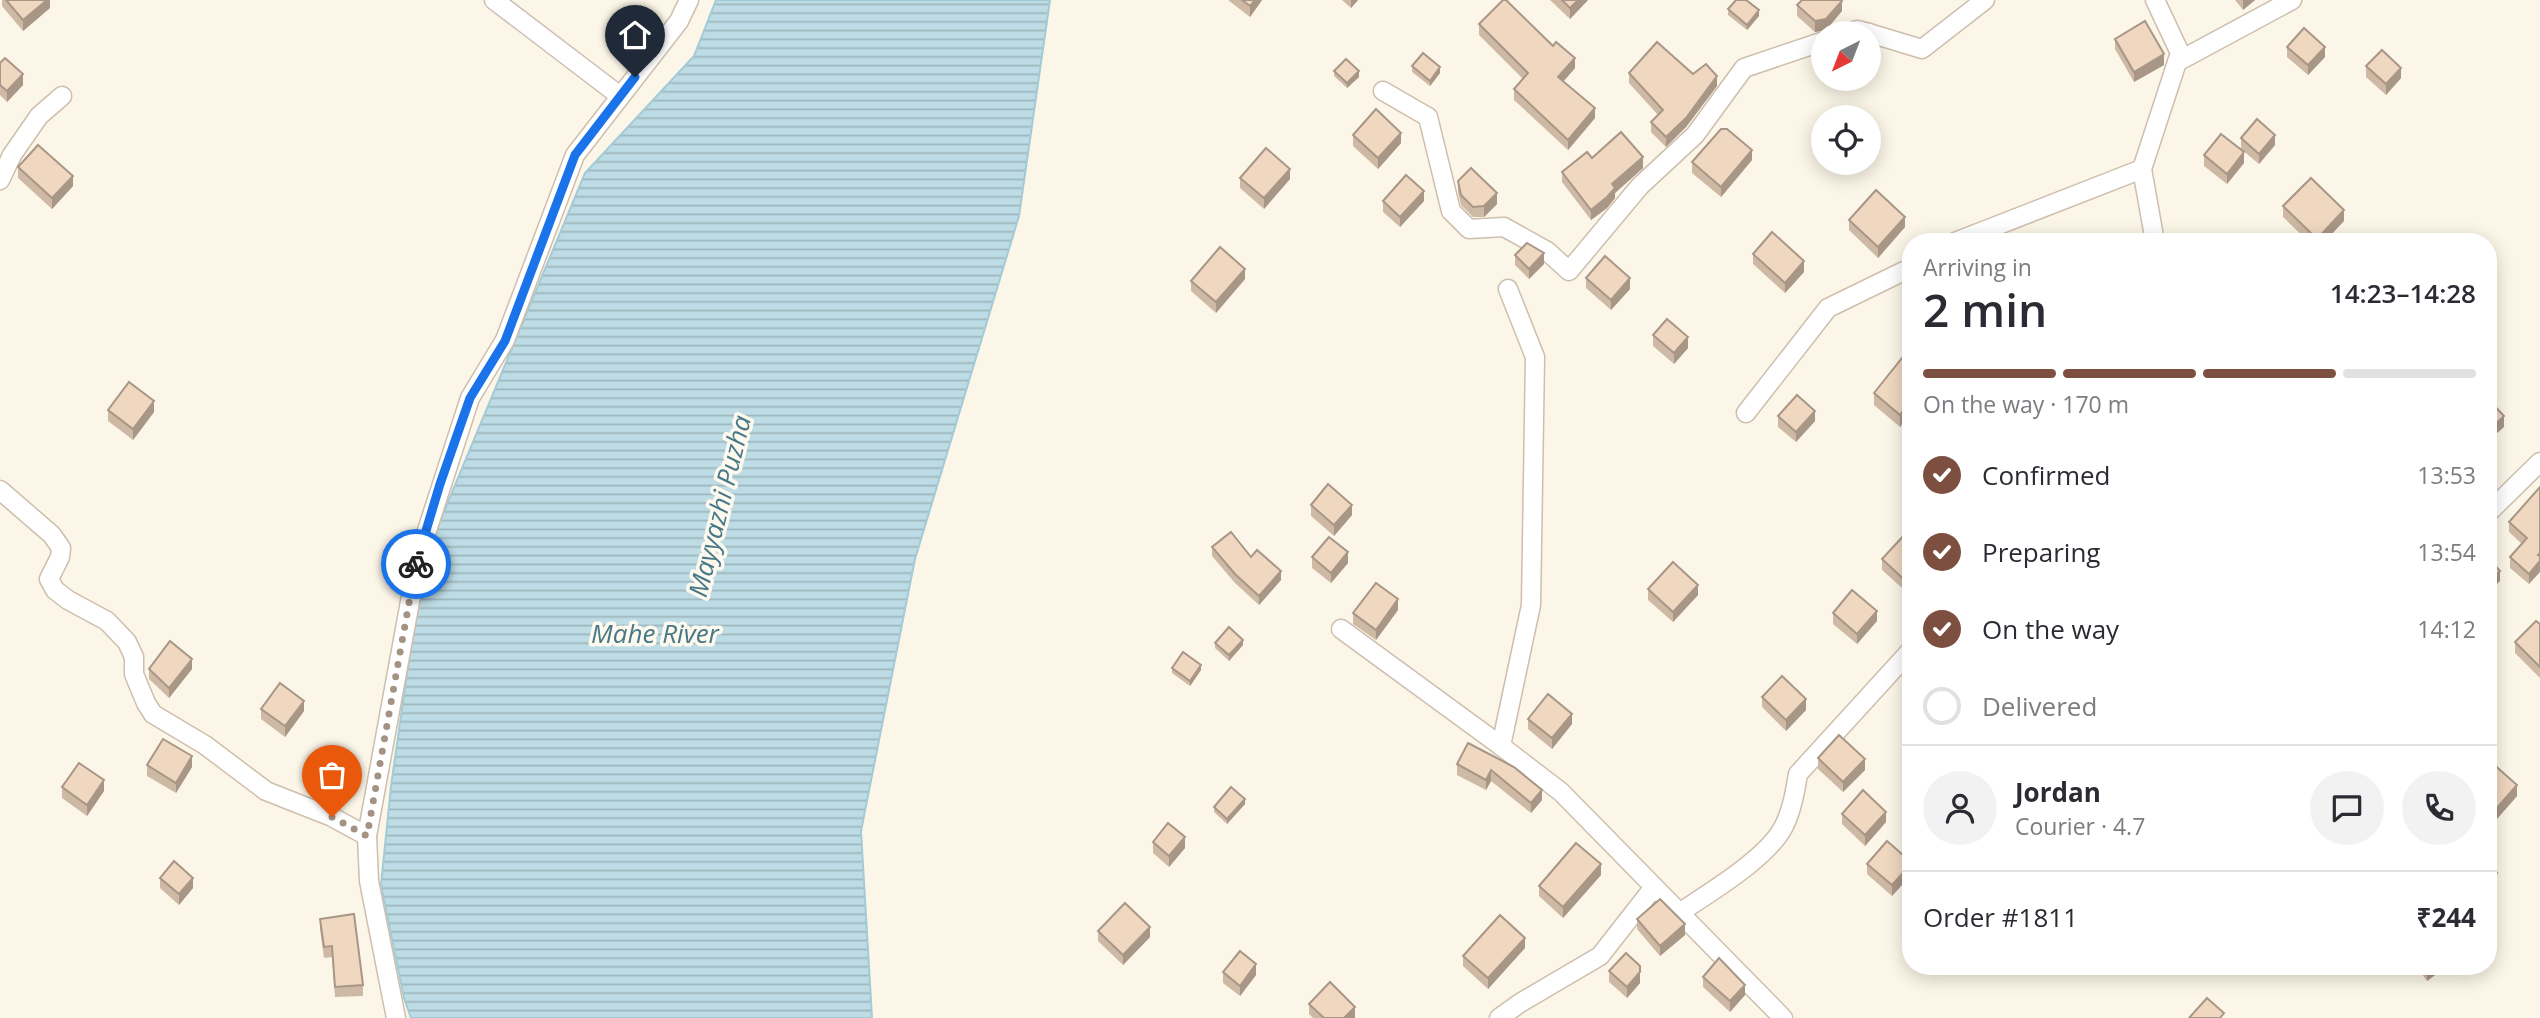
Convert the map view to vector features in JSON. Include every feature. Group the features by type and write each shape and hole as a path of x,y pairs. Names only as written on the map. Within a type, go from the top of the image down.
{"street":[{"path":"494,0 621,96"},
{"path":"396,1018 369,881 367,836 418,558 470,398 505,341 575,155 679,21 689,0"},
{"path":"1881,37 1922,49 1985,0"},
{"path":"2153,233 2142,169 2180,53 2155,0"},
{"path":"2177,62 2292,0"},
{"path":"1383,91 1428,117 1451,211 1469,229 1504,227 1547,251 1569,271 1640,186 1695,135 1744,68 1811,45"},
{"path":"0,180 12,155 40,116 62,96"},
{"path":"1978,233 2142,169"},
{"path":"1746,413 1828,308 1902,274"},
{"path":"1501,746 1531,605 1535,370 1535,357 1508,289"},
{"path":"2497,504 2540,462"},
{"path":"0,490 52,535 61,548 60,557 49,579 55,590 107,621 127,642 134,657 134,674 153,714 205,745 267,791 332,817 367,836"},
{"path":"1341,629 1561,792 1783,1018"},
{"path":"1679,913 1728,880 1762,852 1783,828 1794,798 1798,774 1902,660"},
{"path":"1499,1018 1600,956 1654,887"}],"water":[{"name":"Mahe River","path":"716,0 1050,0 1019,216 915,559 861,831 872,1018 411,1018 404,998 381,885 391,786 423,562 585,173 694,56"}],"building":[{"path":"6,0 47,0 23,20"},
{"path":"1242,0 1255,0 1250,6"},
{"path":"1503,0 1553,46 1556,42 1575,58 1558,77 1595,108 1568,140 1514,89 1528,73 1479,24"},
{"path":"1562,0 1578,0 1570,8"},
{"path":"1736,0 1746,0 1759,10 1747,25 1728,9"},
{"path":"1802,0 1842,1 1826,19 1815,21 1797,5"},
{"path":"2145,21 2164,54 2134,72 2115,39"},
{"path":"2304,28 2325,47 2308,65 2287,47"},
{"path":"1657,42 1693,74 1706,64 1717,76 1686,118 1666,137 1651,122 1663,110 1629,73"},
{"path":"2382,50 2401,68 2386,84 2366,66"},
{"path":"1423,53 1440,67 1430,81 1412,66"},
{"path":"5,58 23,74 7,91 0,85 0,63"},
{"path":"1346,59 1359,71 1347,83 1334,71"},
{"path":"1376,109 1401,133 1378,158 1353,135"},
{"path":"2257,119 2275,135 2259,154 2241,138"},
{"path":"1721,129 1727,129 1752,150 1721,187 1692,162"},
{"path":"1621,132 1643,157 1612,184 1615,188 1591,210 1562,172 1587,152 1592,158"},
{"path":"2221,134 2244,152 2227,174 2204,155"},
{"path":"38,145 73,176 52,198 18,167"},
{"path":"1266,148 1290,169 1264,198 1240,178"},
{"path":"1471,168 1497,193 1484,206 1473,207 1461,195 1458,181"},
{"path":"1406,175 1424,191 1400,217 1383,201"},
{"path":"2311,178 2344,210 2323,233 2311,233 2283,206"},
{"path":"1876,190 1905,217 1878,247 1849,220"},
{"path":"1772,232 1804,261 1785,283 1753,254"},
{"path":"1527,243 1544,253 1529,269 1515,255"},
{"path":"1220,247 1245,269 1216,302 1191,281"},
{"path":"1605,256 1630,278 1611,300 1586,278"},
{"path":"1667,319 1688,337 1674,353 1653,335"},
{"path":"1902,358 1900,415 1874,393"},
{"path":"129,382 154,401 133,429 108,410"},
{"path":"1797,395 1815,411 1796,432 1778,416"},
{"path":"2497,409 2504,416 2497,423"},
{"path":"1328,484 1352,505 1334,525 1311,505"},
{"path":"2540,487 2540,561 2529,574 2510,557 2527,538 2509,522"},
{"path":"1231,532 1251,557 1257,550 1281,571 1259,596 1212,547"},
{"path":"1329,537 1348,552 1331,573 1312,557"},
{"path":"1902,537 1902,578 1882,559"},
{"path":"1673,562 1698,585 1673,612 1648,589"},
{"path":"1376,583 1398,599 1376,630 1353,613"},
{"path":"1852,590 1877,611 1857,634 1833,613"},
{"path":"2536,621 2540,624 2540,667 2515,642"},
{"path":"1229,627 1243,640 1229,655 1215,643"},
{"path":"170,641 192,659 169,688 149,669"},
{"path":"1183,652 1201,665 1190,681 1172,668"},
{"path":"1782,676 1806,699 1786,720 1762,697"},
{"path":"280,683 304,701 285,726 261,709"},
{"path":"1548,694 1572,714 1552,738 1528,719"},
{"path":"1839,735 1865,759 1843,782 1818,758"},
{"path":"163,739 192,756 176,783 147,765"},
{"path":"1468,743 1514,767 1542,790 1531,803 1491,770 1486,780 1457,764"},
{"path":"79,763 104,780 87,805 62,787"},
{"path":"2497,767 2517,785 2497,808"},
{"path":"1231,787 1245,799 1227,819 1214,807"},
{"path":"1863,790 1886,812 1865,835 1842,814"},
{"path":"1168,823 1185,837 1169,856 1153,842"},
{"path":"1887,841 1902,854 1902,874 1892,885 1867,864"},
{"path":"1576,843 1601,864 1563,907 1539,886"},
{"path":"174,861 193,878 179,894 160,878"},
{"path":"1660,899 1685,924 1660,946 1637,919"},
{"path":"1125,903 1150,927 1123,955 1098,931"},
{"path":"354,914 363,985 335,987 332,946 324,947 320,919"},
{"path":"1500,915 1525,938 1488,978 1463,956"},
{"path":"1240,951 1256,964 1240,986 1223,972"},
{"path":"1626,953 1640,966 1640,972 1627,987 1609,971"},
{"path":"1719,958 1745,985 1730,1001 1703,977"},
{"path":"1330,982 1355,1007 1344,1018 1324,1018 1309,1004"},
{"path":"2207,998 2224,1013 2220,1018 2189,1018"}],"way so far":[{"path":"332,817 367,836 416,564"}],"route":[{"path":"416,564 470,398 505,341 575,155 635,77"}],"water label":[{"name":"Mayyazhi Puzha","path":"719,506"}]}
